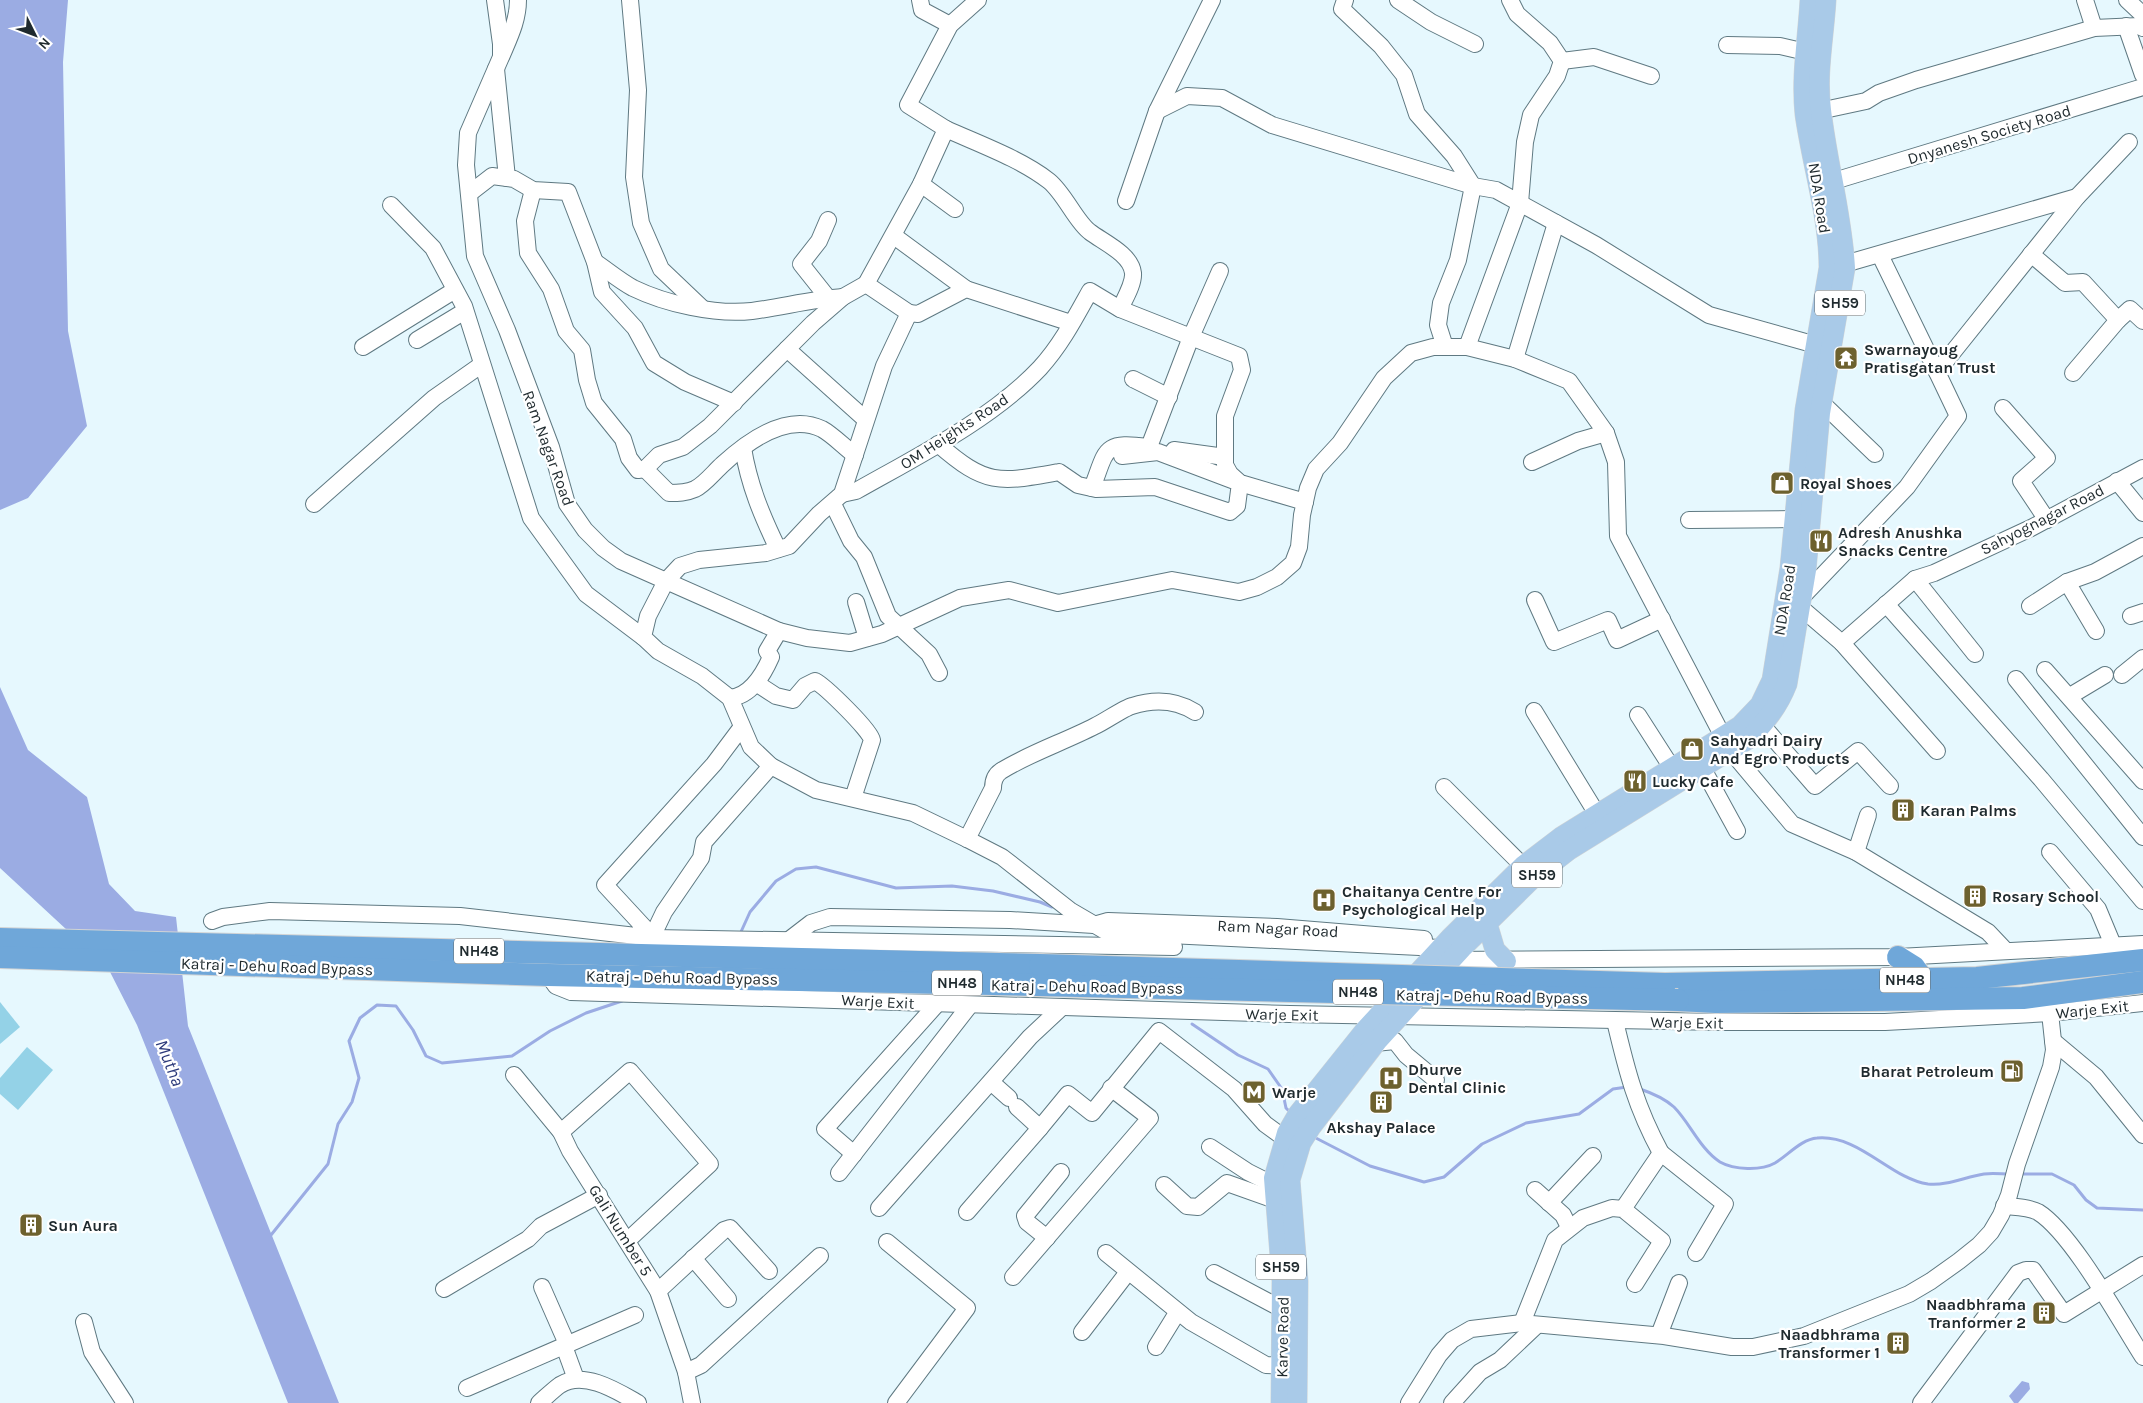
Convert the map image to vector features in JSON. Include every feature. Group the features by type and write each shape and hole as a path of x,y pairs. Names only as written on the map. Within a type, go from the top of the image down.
{"highway":[{"name":"Katraj - Dehu Road Bypass","path":"264,956 659,947 693,957 748,959 782,969 1671,992 1977,978 2143,960"},
{"name":"Katraj - Dehu Road Bypass","path":"7,948 264,956 548,975 679,977 748,959"},
{"path":"1898,957 1914,967 1923,980"},
{"name":"Katraj - Dehu Road Bypass","path":"1671,992 1726,1002 2023,998 2143,982"}],"main road":[{"name":"NDA Road","path":"1726,743 1760,705 1766,694 1772,680 1795,602 1794,518 1805,410 1816,345 1837,266 1845,250 1834,181 1804,84 1810,0"},
{"name":"NDA Road","path":"1374,1032 1448,952 1523,866 1561,837 1672,768 1726,743 1750,738 1777,707 1787,684 1795,602 1822,403 1837,266 1822,206 1813,112 1819,84 1826,0"},
{"name":"SH59","path":"1702,767 1726,743"},
{"name":"NDA Road","path":"1399,1016 1448,952 1487,923 1554,860 1702,767"},
{"path":"1487,923 1495,950 1506,961"},
{"name":"SH59","path":"1374,1032 1399,1016"},
{"name":"Karve Road","path":"1297,1403 1289,1366 1282,1309 1280,1244 1275,1193 1279,1154 1297,1134 1374,1032"},
{"name":"Karve Road","path":"1281,1403 1289,1366 1298,1281 1290,1180 1297,1134"}],"street":[{"name":"Ram Nagar Road","path":"495,0 501,44 498,63 468,133 466,165 476,256 507,330 551,447 567,504 584,530 602,548 620,561 779,631 807,638 850,643 900,626 960,598 982,593 1009,590 1058,603 1172,580 1239,592 1256,587 1277,577 1293,563 1299,548 1305,502 1316,469 1352,427 1384,378 1411,354 1433,347 1467,347 1515,359 1569,381 1606,433 1616,462 1618,536 1726,743 1792,824 1856,852 1988,932 2006,951"},
{"path":"507,178 498,63 514,29 518,12 518,0"},
{"path":"630,0 638,90 634,177 641,223 661,269 702,308"},
{"path":"920,0 922,10 950,25"},
{"path":"978,0 950,25 908,105 946,128 1014,161 1049,181 1070,204 1088,231 1108,243 1126,260 1133,272 1120,309"},
{"path":"1126,201 1157,111 1212,0"},
{"path":"1345,0 1342,9 1381,46 1404,75 1417,114 1454,156 1473,186 1458,260 1441,303 1438,325 1445,347"},
{"path":"1398,0 1431,22 1475,44"},
{"path":"1467,347 1520,203 1525,142 1531,115 1558,76 1562,61 1550,43 1517,14 1510,0"},
{"path":"2085,0 2094,28"},
{"path":"2127,0 2143,15"},
{"path":"1813,112 1866,101 1879,93 1916,80 2094,28 2126,26 2139,26 2143,28"},
{"path":"2126,26 2143,75"},
{"path":"1728,45 1780,46 1806,52"},
{"path":"1562,61 1594,57 1651,76"},
{"name":"Dnyanesh Society Road","path":"1834,181 2143,87"},
{"path":"1157,111 1187,96 1222,98 1272,125 1473,186 1496,190 1556,223 1709,315 1816,345"},
{"path":"594,262 633,288 684,305 723,312 752,311 836,297 866,284 921,184 946,128"},
{"path":"1937,372 2077,197 2129,142"},
{"path":"470,193 492,176 507,178 532,190 568,192 594,262 602,292 635,328 654,363 685,382 734,403"},
{"path":"921,184 955,209"},
{"path":"532,190 525,221 528,253 552,289 566,331 582,350 587,380 594,404 623,439 630,458 638,470 645,469 659,455 682,447 710,426 836,297"},
{"path":"1837,266 2077,197"},
{"path":"392,205 433,248 455,290 465,311 531,518 586,594 644,638 658,651 702,676 730,698 740,697 756,682 771,657 767,651 779,631"},
{"path":"828,220 819,241 801,264 836,297"},
{"path":"1515,359 1556,223"},
{"path":"894,236 966,289 1071,324"},
{"path":"2031,254 2065,283 2083,282 2118,320"},
{"path":"1880,255 1958,416 1906,487 1795,602 1842,643 1937,751"},
{"path":"1150,447 1191,337 1220,271"},
{"path":"866,284 909,313 918,314 966,289"},
{"path":"363,347 455,290"},
{"name":"OM Heights Road","path":"838,499 856,491 938,444 1013,393 1040,368 1063,339 1090,291 1120,309 1239,356 1242,362 1242,370 1225,416 1225,457"},
{"path":"2073,373 2118,320 2130,309 2143,321"},
{"path":"417,340 465,311"},
{"path":"644,638 648,616 666,581 680,566 700,560 766,554 778,549 793,542 819,514 838,499 855,455 865,419 884,366 909,313"},
{"path":"787,349 865,419"},
{"path":"314,504 434,398 481,364"},
{"path":"1134,380 1169,398"},
{"path":"1822,403 1875,454"},
{"path":"2003,408 2047,458 2021,481 2047,520"},
{"path":"645,469 669,493 685,493 697,488 761,435 784,426 805,426 822,429 855,455"},
{"path":"1532,462 1578,441 1606,433"},
{"path":"938,444 961,464 996,480 1018,480 1059,472 1078,485 1092,488 1155,487 1230,512 1237,506 1240,483"},
{"path":"1092,488 1106,453 1112,446 1122,444 1225,457 1224,465 1240,483"},
{"path":"743,448 748,478 763,518 778,549"},
{"path":"1122,456 1158,452 1240,483 1305,502"},
{"name":"Sahyognagar Road","path":"1842,643 1915,579 1934,573 2047,520 2143,468"},
{"path":"2117,481 2143,512"},
{"path":"838,499 851,540 864,557 888,616 929,654 939,673"},
{"path":"1688,520 1794,518"},
{"path":"2030,606 2067,582 2095,572 2143,546"},
{"path":"1915,579 1975,654"},
{"path":"2067,582 2096,631"},
{"path":"1535,600 1554,642 1608,620 1617,640 1662,619"},
{"path":"856,602 867,638"},
{"path":"1886,604 2041,779 2143,901"},
{"path":"2122,675 2143,658"},
{"path":"2045,670 2070,696 2143,781"},
{"path":"2070,696 2105,675"},
{"path":"2016,679 2143,837"},
{"path":"756,682 776,696 793,700 805,686 815,681 828,690 872,736 853,798"},
{"name":"Ram Nagar Road","path":"730,698 750,747 770,766 816,790 913,813 967,839 1002,857 1071,911 1107,932 1448,952"},
{"path":"967,839 993,788 993,781 999,772 1038,751 1117,716 1130,706 1168,702 1181,703 1195,712"},
{"path":"1534,711 1597,814"},
{"path":"1638,715 1672,768"},
{"path":"1762,725 1814,786 1858,751 1890,786"},
{"path":"659,947 605,885 714,764 741,728"},
{"path":"659,947 654,933 664,912 701,858 704,842 770,766"},
{"path":"1702,767 1737,830"},
{"path":"1444,787 1523,866"},
{"path":"1856,852 1868,815"},
{"path":"2050,852 2098,909 2113,945"},
{"path":"212,922 222,917 270,911 451,916 659,947 715,939 748,959"},
{"path":"782,969 811,923 830,918 1010,920 1094,925"},
{"name":"Warje Exit","path":"548,975 562,990 571,992 703,995 782,969 1167,946 1448,952 1506,961 1898,957 2143,944"},
{"name":"Warje Exit","path":"782,969 937,1004 1061,1008 1374,1032 1395,1041 1406,1055 1436,1080"},
{"name":"Warje Exit","path":"1399,1016 1615,1021 1885,1022 2050,1013 2143,1003"},
{"path":"854,1154 826,1129 937,1004"},
{"path":"839,1173 970,1005"},
{"path":"879,1208 1030,1037 1061,1008"},
{"path":"1409,1403 1439,1354 1452,1340 1471,1329 1529,1324 1659,1335 1732,1347 1762,1346 1804,1336 1909,1294 1931,1281 1980,1245 1991,1232 2007,1200 2017,1164 2048,1081 2054,1050 2050,1013"},
{"path":"1615,1021 1632,1092 1645,1124 1661,1154 1725,1204 1696,1253"},
{"path":"967,1212 1068,1094 1092,1113 1159,1031 1234,1089 1265,1124 1297,1134"},
{"path":"2053,1041 2096,1077 2143,1135"},
{"path":"561,1132 630,1071 710,1164 627,1241"},
{"name":"Gali Number 5","path":"514,1075 561,1132 658,1290 686,1372 692,1403"},
{"path":"991,1082 1040,1128"},
{"path":"1013,1276 1150,1118 1111,1088"},
{"path":"1210,1147 1248,1172 1275,1193"},
{"path":"1623,1209 1661,1154"},
{"path":"1549,1203 1592,1156"},
{"path":"1047,1238 1027,1222 1025,1216 1061,1172"},
{"path":"1164,1185 1187,1206 1198,1207 1227,1183 1275,1193"},
{"path":"1535,1190 1563,1215 1569,1227"},
{"path":"444,1289 528,1239 541,1226 599,1195"},
{"path":"2007,1200 2037,1212 2068,1243 2143,1357"},
{"path":"1452,1403 1480,1372 1500,1360 1529,1324 1554,1240 1569,1227 1583,1218 1612,1208 1623,1209 1662,1241 1635,1284"},
{"path":"658,1290 724,1230 730,1228 768,1271"},
{"path":"887,1242 967,1308 896,1403"},
{"path":"1106,1253 1177,1313 1266,1366 1289,1366"},
{"path":"686,1372 701,1364 820,1256"},
{"path":"693,1258 728,1299"},
{"path":"1921,1403 2018,1273 2033,1270 2064,1314 2143,1265"},
{"path":"1082,1332 1128,1272"},
{"path":"1214,1273 1282,1309"},
{"path":"1659,1335 1679,1283"},
{"path":"542,1287 565,1345 576,1380"},
{"path":"1156,1347 1177,1313"},
{"path":"467,1388 635,1315"},
{"path":"84,1322 92,1352 125,1403"},
{"path":"539,1403 561,1384 576,1380 600,1384 609,1396 638,1403"}],"shaded area":[{"path":"0,1002 20,1027 0,1044"},
{"path":"27,1047 53,1070 18,1110 0,1094 0,1078"}],"water":[{"path":"0,0 68,0 63,62 68,331 87,426 28,498 0,510"},
{"name":"Mutha","path":"0,687 28,750 87,797 109,884 135,911 176,917 188,1026 339,1403 288,1403 137,1025 108,968 0,868"},
{"path":"2022,1381 2029,1383 2030,1389 2018,1403 2014,1403 2009,1396"}],"waterway":[{"path":"740,934 750,912 776,881 796,869 816,867 896,888 952,886 993,891 1040,902 1052,907"},
{"path":"271,1235 328,1164 338,1124 352,1102 359,1078 349,1041 360,1018 377,1005 396,1006 413,1030 426,1056 442,1063 512,1056 550,1031 586,1013 622,1001"},
{"path":"1192,1024 1238,1055 1268,1069 1282,1089 1286,1108 1291,1113"},
{"path":"1312,1136 1370,1166 1424,1182 1444,1177 1482,1144 1526,1123 1579,1114 1613,1089 1627,1087"},
{"path":"1640,1089 1667,1101 1674,1107 1713,1157 1733,1167 1755,1168 1769,1166 1806,1141 1817,1138 1847,1143 1861,1149 1901,1174 1928,1184 1949,1183 1984,1174 2010,1174"},
{"path":"2019,1174 2052,1174 2074,1185 2086,1200 2097,1208 2143,1210"}],"place":[{"name":"Swarnayoug Pratisgatan Trust","path":"1846,358"},
{"name":"Royal Shoes","path":"1782,483"},
{"name":"Adresh Anushka Snacks Centre","path":"1821,541"},
{"name":"Sahyadri Dairy And Egro Products","path":"1692,749"},
{"name":"Lucky Cafe","path":"1635,781"},
{"name":"Karan Palms","path":"1903,810"},
{"name":"Rosary School","path":"1975,896"},
{"name":"Chaitanya Centre For Psychological Help","path":"1324,900"},
{"name":"Bharat Petroleum","path":"2012,1071"},
{"name":"Dhurve Dental Clinic","path":"1391,1078"},
{"name":"Warje","path":"1254,1092"},
{"name":"Akshay Palace","path":"1381,1102"},
{"name":"Sun Aura","path":"31,1225"},
{"name":"Naadbhrama Tranformer 2","path":"2044,1313"},
{"name":"Naadbhrama Transformer 1","path":"1898,1343"}]}
